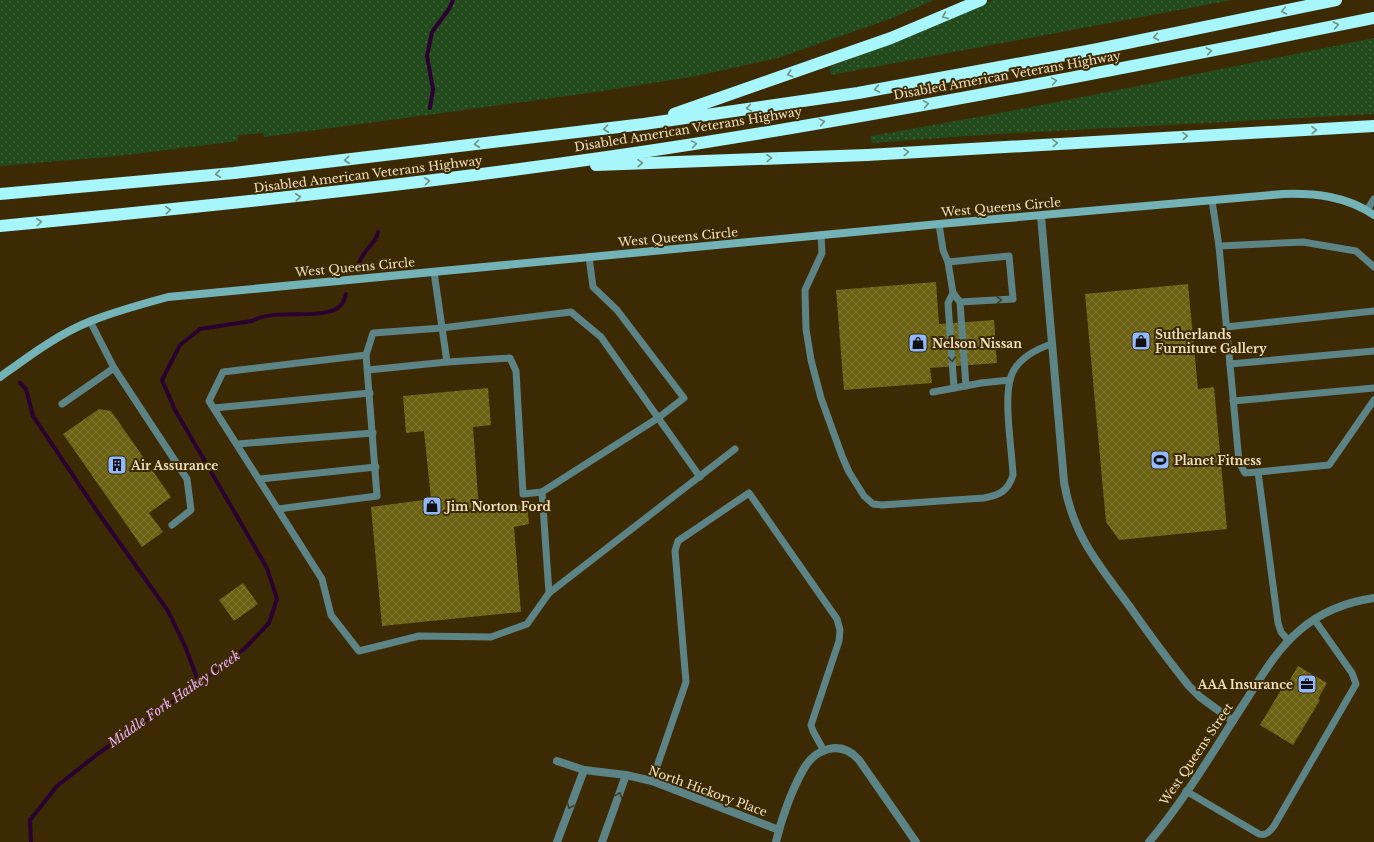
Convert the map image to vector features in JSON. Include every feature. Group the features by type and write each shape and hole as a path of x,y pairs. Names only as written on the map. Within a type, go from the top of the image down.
{"highway":[{"path":"644,124 891,38 981,0"},
{"name":"Disabled American Veterans Highway","path":"0,194 234,173 644,124 858,93 1093,50 1336,0"},
{"name":"Disabled American Veterans Highway","path":"0,226 316,195 531,168 694,144 1110,71 1374,18"},
{"path":"531,168 868,155 1374,126"}],"street":[{"name":"West Queens Circle","path":"0,377 62,335 90,321 128,308 168,297 939,224 1283,194 1309,194 1335,198 1371,212"},
{"path":"1040,216 1064,482 1067,500 1077,530 1091,554 1189,686 1200,697 1233,721"},
{"name":"West Queens Street","path":"1149,842 1186,791 1266,670 1289,641 1314,619 1343,605 1374,598"},
{"path":"776,842 779,830 802,771 809,762 827,749 844,748 854,755 916,842"},
{"name":"North Hickory Place","path":"557,761 584,770 626,775 652,782 779,830"},
{"path":"557,842 584,770"},
{"path":"602,842 626,775"}],"lane":[{"path":"1371,212 1374,199"},
{"path":"1212,201 1219,246 1238,462 1245,473 1329,465 1374,400"},
{"path":"939,224 943,250 948,262 953,294 960,302 966,386"},
{"path":"821,235 822,253 805,290 809,350 821,398 842,456 849,472 864,496 873,504 882,505 984,498 996,496 1005,492 1014,475 1008,396 1010,380 1017,367 1030,353 1038,348 1052,344"},
{"path":"1219,246 1303,242 1356,251 1374,267"},
{"path":"948,262 1009,256 1013,299 960,302"},
{"path":"368,370 447,362 510,358 516,371 523,494 542,492 658,418 684,398 617,310 592,287 589,257"},
{"path":"434,272 447,362"},
{"path":"953,294 948,303 954,388"},
{"path":"1226,327 1374,311"},
{"path":"278,509 377,496 366,355 373,333 442,328 571,312 601,337 700,477"},
{"path":"90,321 114,368 187,478 191,510 172,525"},
{"path":"1230,364 1374,351"},
{"path":"366,355 223,372 209,400 322,579 331,615 359,651 419,636 491,637 527,624 550,593 735,449"},
{"path":"62,404 114,368"},
{"path":"933,392 1010,380"},
{"path":"1233,401 1374,388"},
{"path":"214,408 370,393"},
{"path":"237,444 373,433"},
{"path":"260,479 376,468"},
{"path":"1258,472 1278,623 1281,632 1289,641"},
{"path":"542,492 550,593"},
{"path":"652,782 686,682 675,550 678,541 749,493 836,619 840,630 839,641 811,725 813,731 827,749"},
{"path":"1186,791 1259,834 1263,835 1268,833 1274,826 1356,684 1352,673 1314,619"}],"green space":[{"path":"0,0 934,0 892,18 778,58 696,76 596,92 264,137 263,133 238,135 238,141 118,156 0,166"},
{"path":"993,0 1232,0 831,75 830,67"},
{"path":"1374,38 1374,114 996,134 872,143 870,136 1059,102"}],"building":[{"name":"Nelson Nissan","path":"936,282 939,324 994,320 997,363 930,368 932,383 844,390 836,290"},
{"name":"Planet Fitness","path":"1188,284 1198,389 1214,387 1227,529 1119,540 1106,522 1085,294"},
{"name":"Jim Norton Ford","path":"488,388 491,425 473,427 479,510 527,504 529,524 514,527 521,612 382,626 371,507 431,499 424,431 406,433 403,396"},
{"name":"Air Assurance","path":"99,409 111,411 171,497 149,513 163,532 142,547 63,434"},
{"path":"243,583 258,604 234,621 219,600"},
{"path":"1298,666 1327,683 1318,699 1320,700 1293,745 1260,725 1287,680 1289,681"}],"waterway":[{"name":"Middle Fork Haikey Creek","path":"430,108 433,89 427,56 432,32 449,9 453,0"},
{"name":"Middle Fork Haikey Creek","path":"359,263 363,254 375,240 378,232"},
{"name":"Middle Fork Haikey Creek","path":"31,842 30,820 57,786 99,753 179,698 244,649 269,623 277,599 267,568 175,410 162,380 180,345 200,329 252,321 262,317 274,315 313,314 334,310 342,304 346,294"},
{"path":"20,383 26,389 33,416 97,511 168,611 185,646 199,683"}],"place":[{"name":"Sutherlands Furniture Gallery","path":"1141,341"},
{"name":"Nelson Nissan","path":"918,343"},
{"name":"Planet Fitness","path":"1160,460"},
{"name":"Air Assurance","path":"117,465"},
{"name":"Jim Norton Ford","path":"432,506"},
{"name":"AAA Insurance","path":"1307,684"}]}
